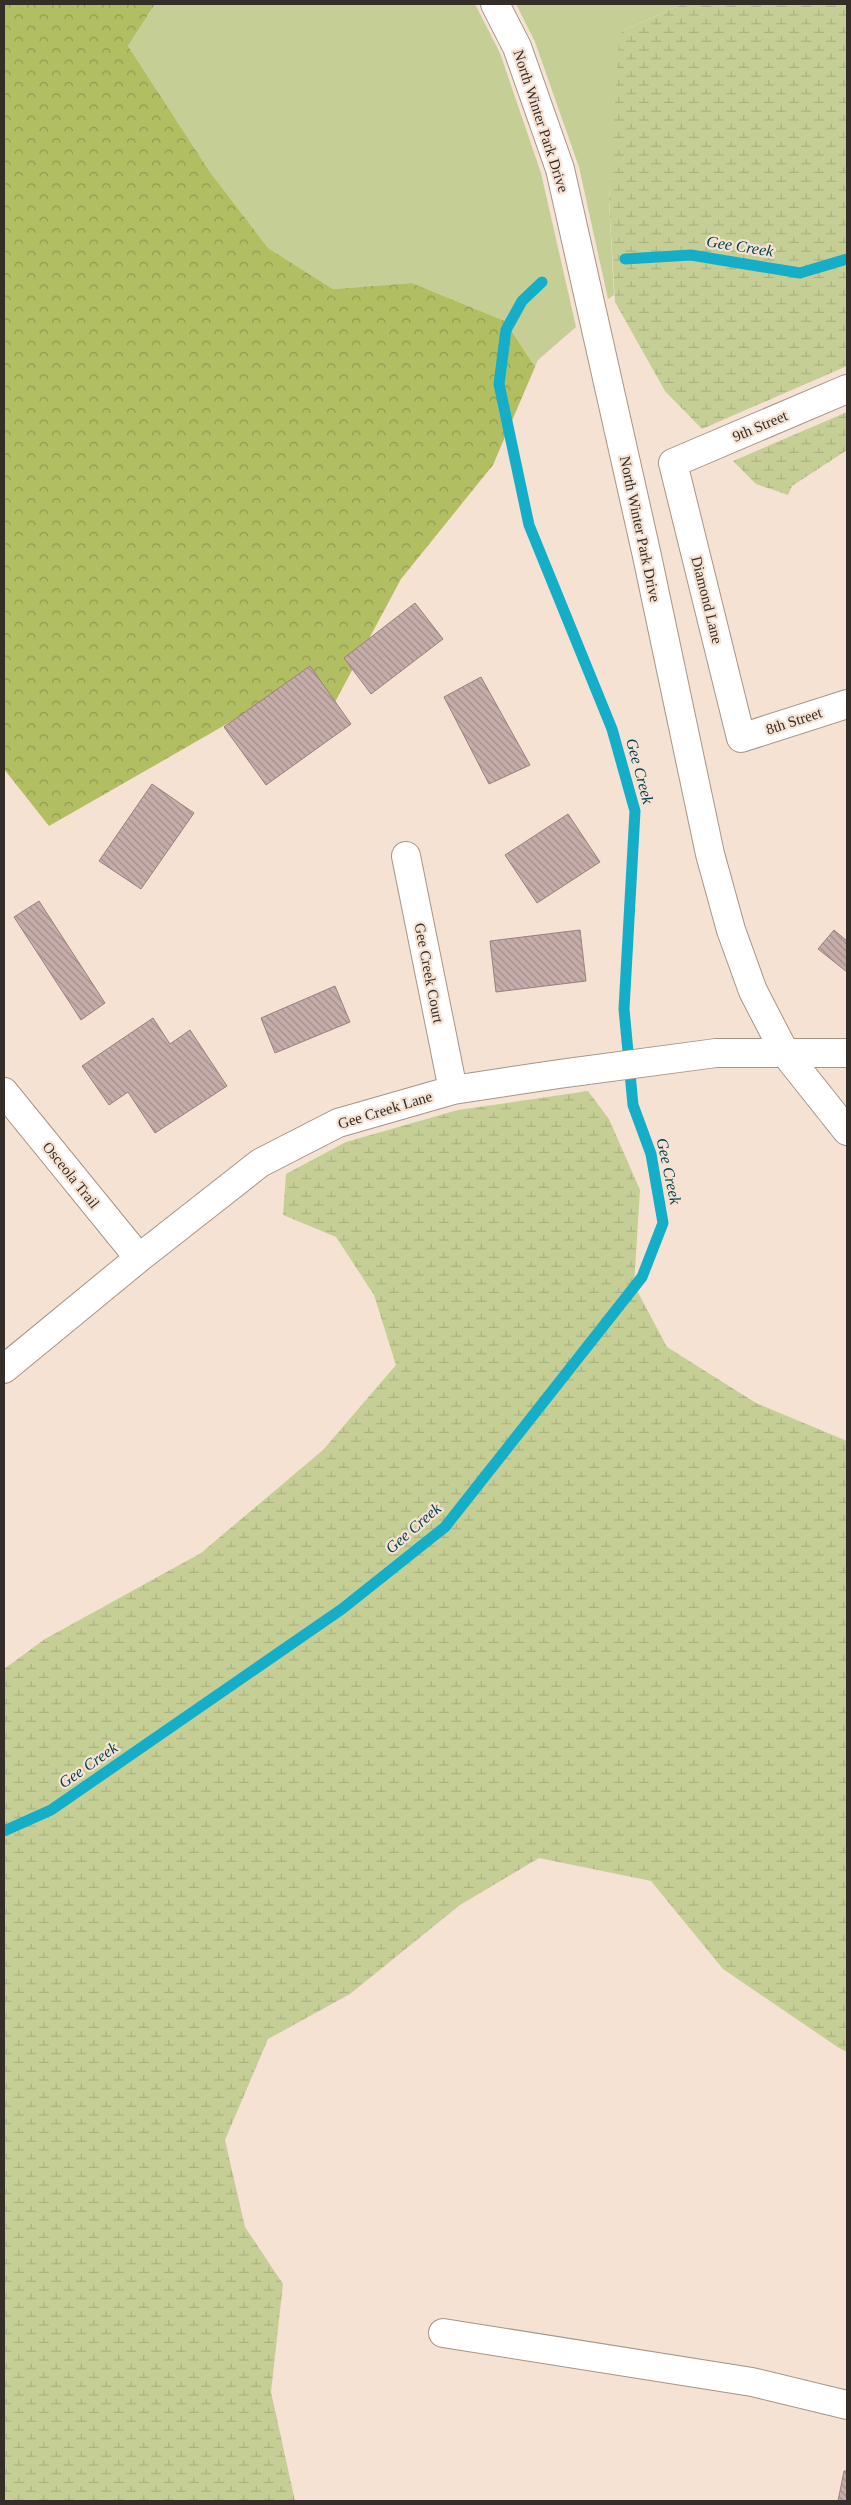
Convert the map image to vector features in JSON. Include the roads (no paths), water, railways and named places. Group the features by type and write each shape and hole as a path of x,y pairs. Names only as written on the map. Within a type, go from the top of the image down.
{"street":[{"name":"North Winter Park Drive","path":"495,4 517,47 560,169 647,556 710,854 731,930 753,991 785,1054 847,1131"},
{"name":"9th Street","path":"673,463 847,389"},
{"name":"Diamond Lane","path":"673,463 741,738"},
{"name":"8th Street","path":"741,738 847,704"},
{"name":"Gee Creek Court","path":"406,856 453,1090"},
{"name":"Gee Creek Lane","path":"4,1369 139,1258 260,1163 338,1123 453,1090 608,1068 716,1054 847,1053"},
{"name":"Osceola Trail","path":"4,1092 139,1258"},
{"path":"443,2333 752,2382 847,2405"}],"waterway":[{"name":"Gee Creek","path":"625,259 691,255 800,273 847,259"},
{"name":"Gee Creek","path":"4,1831 51,1810 342,1609 445,1527 642,1277 663,1223 651,1154 633,1105 624,1009 635,811 612,729 529,525 499,384 506,330 522,301 542,282"}]}
